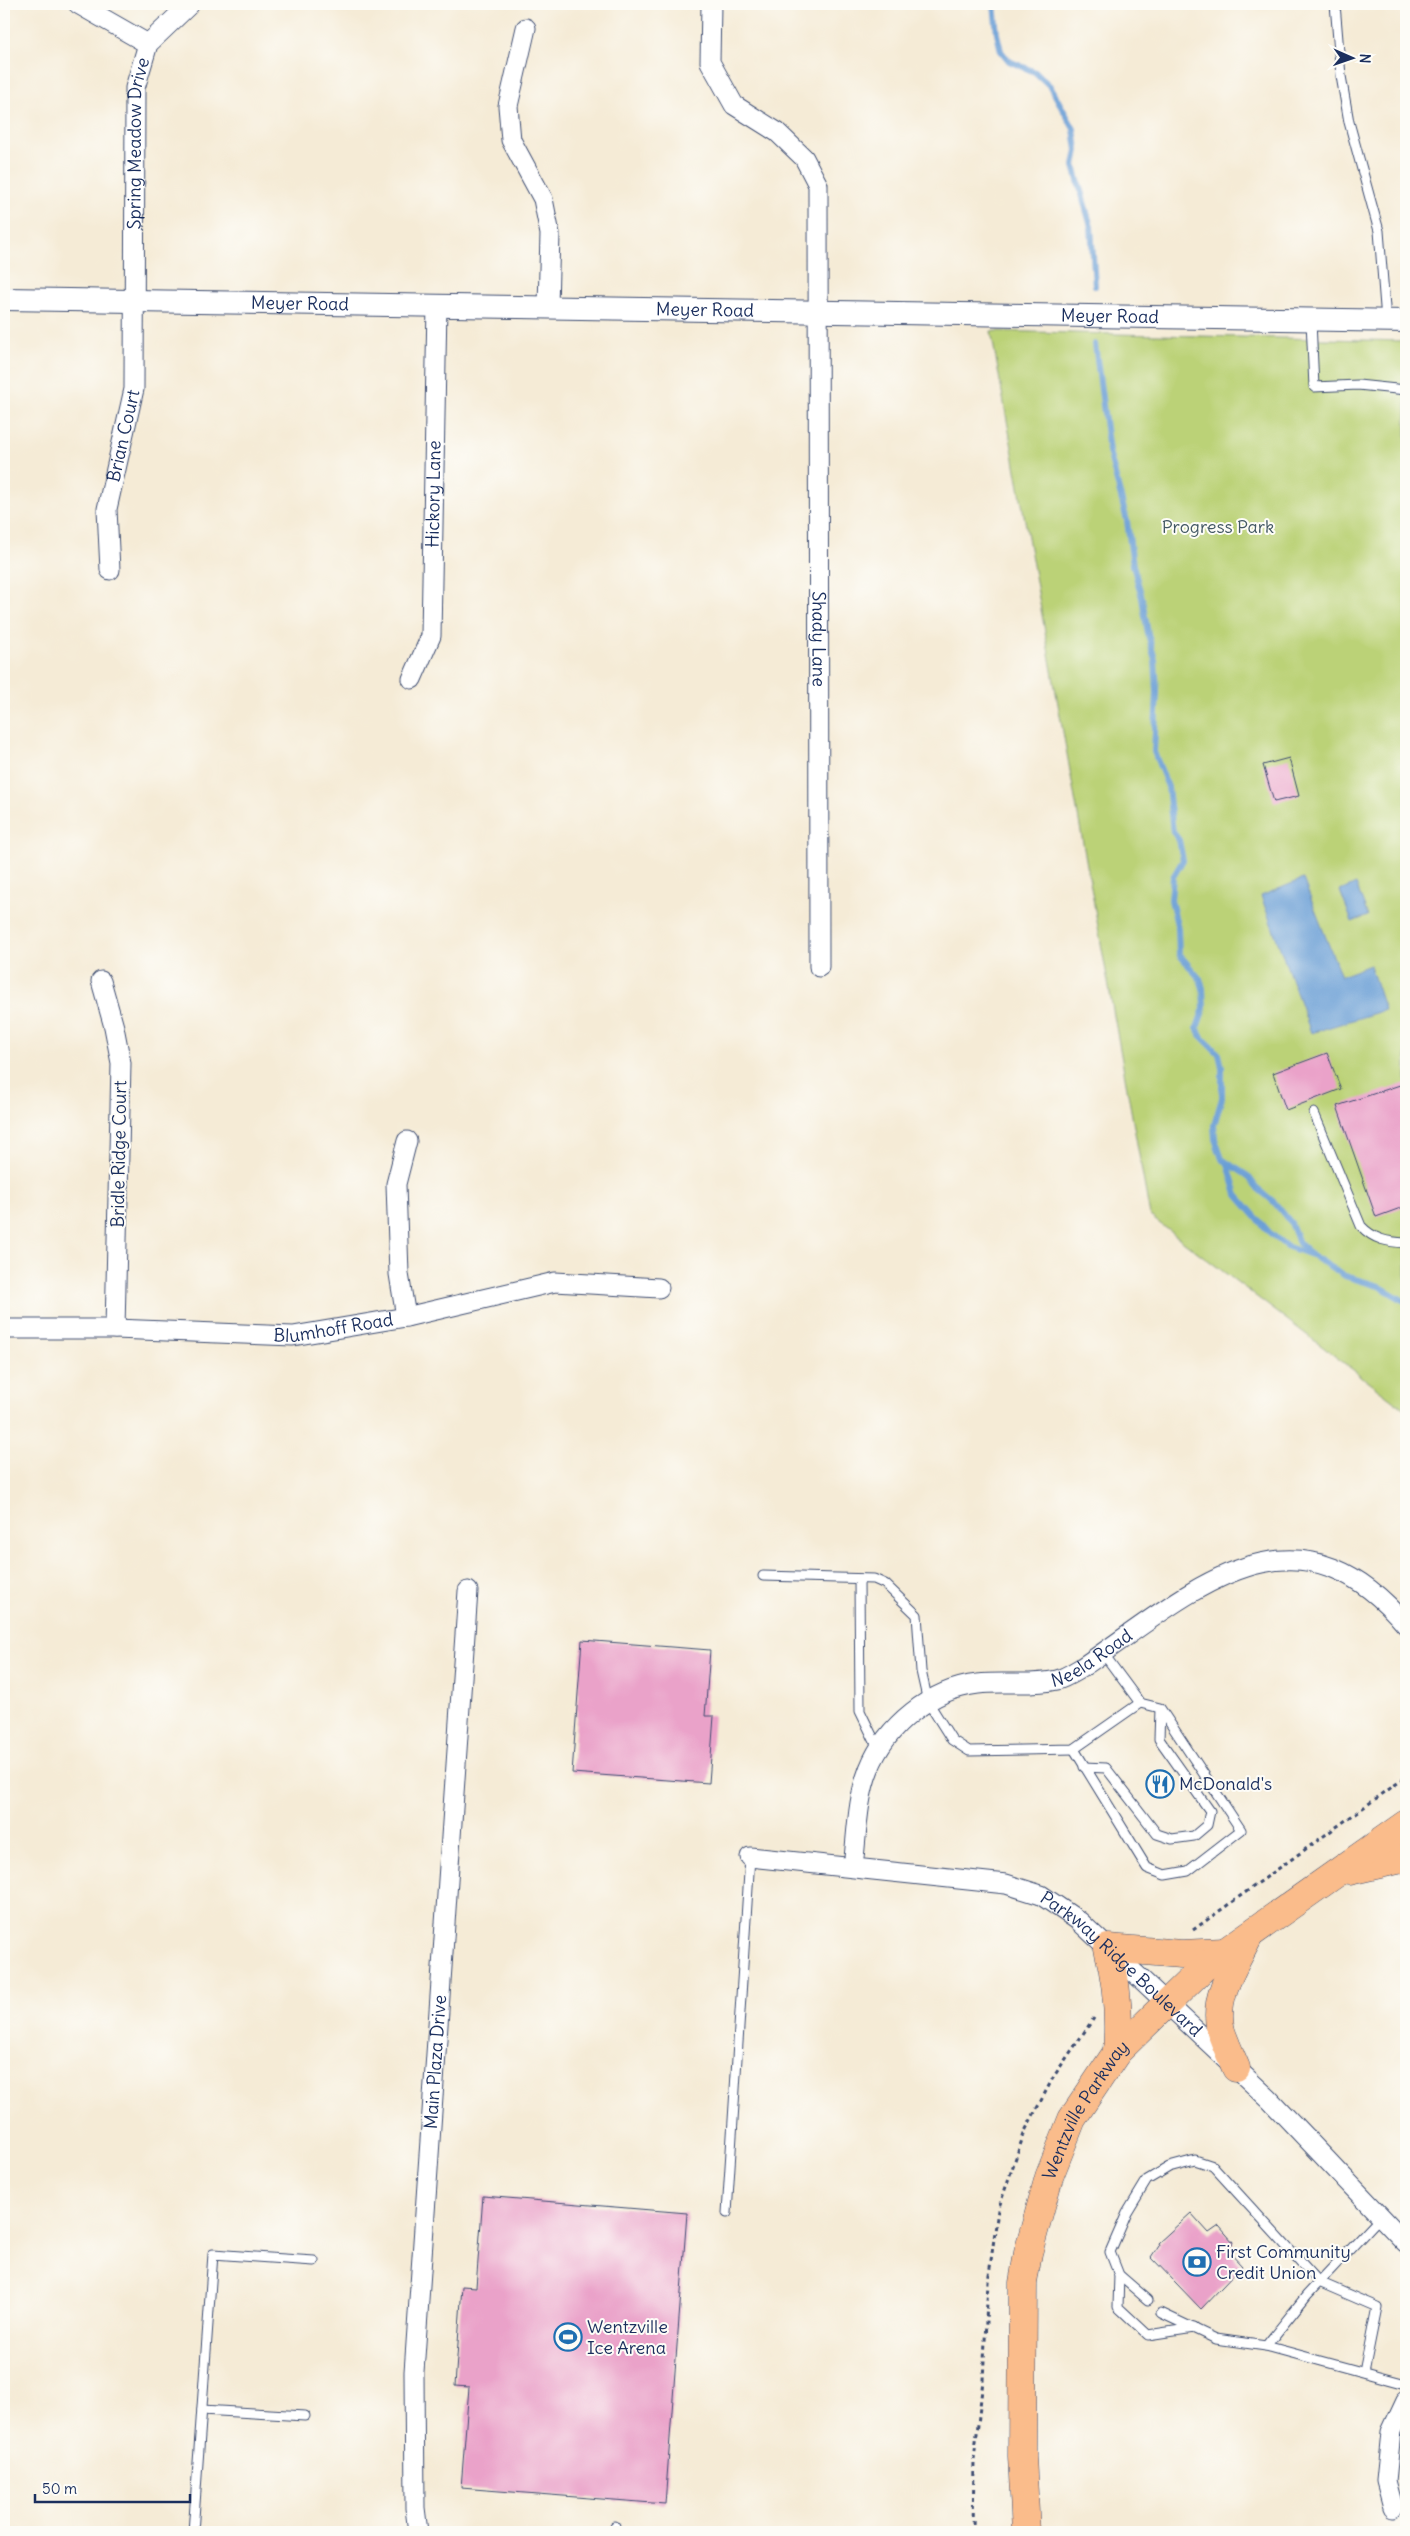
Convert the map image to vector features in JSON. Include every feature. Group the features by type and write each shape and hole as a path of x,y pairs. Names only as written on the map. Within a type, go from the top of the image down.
{"main road":[{"name":"Wentzville Parkway","path":"1026,2532 1022,2490 1021,2386 1023,2283 1028,2252 1049,2177 1072,2119 1117,2052 1166,2002 1205,1966 1406,1824"},
{"path":"1338,1873 1406,1858"},
{"path":"1236,2068 1221,2031 1220,1997 1250,1934"},
{"path":"1117,2052 1120,2017 1118,1991 1108,1948 1167,1953 1224,1952"}],"street":[{"path":"78,4 148,44"},
{"name":"Spring Meadow Drive","path":"133,301 135,88 148,44 190,4"},
{"name":"Shady Lane","path":"711,4 710,62 734,105 777,132 804,158 818,185 819,967"},
{"path":"526,28 508,106 512,140 543,198 550,234 548,306"},
{"name":"Meyer Road","path":"4,299 548,306 1396,321"},
{"name":"Brian Court","path":"110,570 107,509 134,389 133,301"},
{"name":"Hickory Lane","path":"412,679 431,636 437,305"},
{"name":"Bridle Ridge Court","path":"101,981 122,1063 114,1329"},
{"path":"406,1317 399,1274 396,1184 407,1141"},
{"name":"Blumhoff Road","path":"4,1329 114,1329 293,1336 406,1317 555,1282 659,1288"},
{"name":"Neela Road","path":"853,1867 861,1802 869,1770 879,1751 885,1740 914,1710 948,1691 977,1684 1058,1680 1103,1653 1211,1580 1239,1568 1269,1560 1295,1560 1327,1565 1350,1576 1377,1594 1406,1625"},
{"name":"Main Plaza Drive","path":"418,2532 415,2508 414,2372 468,1590"},
{"name":"Parkway Ridge Boulevard","path":"750,1857 928,1874 1015,1886 1040,1895 1079,1921 1269,2099 1406,2243"},
{"path":"1393,2507 1386,2481 1391,2432 1406,2400"}],"lane":[{"path":"1335,4 1341,76 1349,122 1379,231 1396,321"},
{"path":"1311,320 1314,387 1358,385 1406,390"},
{"path":"1314,1113 1361,1226 1371,1236 1389,1242 1406,1243"},
{"path":"763,1576 859,1579 874,1580 885,1584 917,1615 921,1671 928,1702 952,1740 969,1751 1074,1749 1140,1703"},
{"path":"859,1579 860,1711 879,1751"},
{"path":"1074,1749 1148,1868 1165,1875 1188,1871 1241,1830 1160,1708 1140,1703 1103,1653"},
{"path":"1084,1767 1106,1768 1157,1834 1172,1839 1194,1836 1207,1825 1210,1811 1160,1740 1160,1708"},
{"path":"726,2213 750,1857"},
{"path":"1194,2328 1148,2335 1118,2307 1119,2275 1110,2252 1127,2213 1147,2180 1169,2167 1194,2160 1213,2166 1319,2282 1377,2307 1364,2372"},
{"path":"1266,2346 1319,2282 1382,2216"},
{"path":"193,2532 213,2254 314,2261"},
{"path":"1119,2275 1148,2300"},
{"path":"1161,2313 1216,2338 1266,2346 1406,2384"},
{"path":"202,2410 305,2416"}],"path":[{"path":"973,2532 974,2460 984,2380 988,2282 998,2210"}],"green space":[{"name":"Progress Park","path":"991,331 1406,341 1406,1410 1150,1216"}],"water":[{"path":"1303,879 1341,976 1370,965 1385,1010 1311,1033 1261,896"},
{"path":"1356,884 1368,916 1352,922 1340,891"}],"building":[{"path":"1289,758 1299,796 1274,802 1263,765"},
{"path":"1327,1053 1341,1089 1286,1110 1273,1073"},
{"path":"1406,1083 1406,1206 1376,1217 1337,1106"},
{"path":"582,1640 710,1650 705,1716 714,1716 709,1783 572,1773"},
{"name":"Wentzville Ice Arena","path":"483,2196 687,2213 665,2504 461,2488 469,2387 455,2386 462,2286 476,2287"},
{"name":"First Community Credit Union","path":"1191,2213 1209,2233 1219,2226 1233,2242 1229,2252 1242,2266 1201,2309 1151,2257 1159,2245 1158,2243"}],"waterway":[{"path":"994,4 1001,51 1009,61 1035,72 1050,86 1074,129 1077,150 1074,166 1091,227 1095,286"},
{"path":"1095,344 1109,451 1127,521 1133,565 1155,660 1157,692 1154,752 1168,787 1173,832 1179,840 1183,860 1173,877 1171,900 1178,929 1179,954 1200,979 1203,988 1204,1008 1197,1028 1201,1036 1219,1054 1222,1067 1222,1098 1214,1125 1215,1139 1222,1159 1248,1176 1256,1187 1274,1202 1291,1223 1299,1243 1312,1255 1345,1276 1379,1286 1406,1302"},
{"path":"1228,1164 1237,1195 1269,1232 1286,1246 1311,1255"}],"place":[{"name":"McDonald's","path":"1160,1784"},
{"name":"First Community Credit Union","path":"1197,2262"},
{"name":"Wentzville Ice Arena","path":"568,2337"}]}
